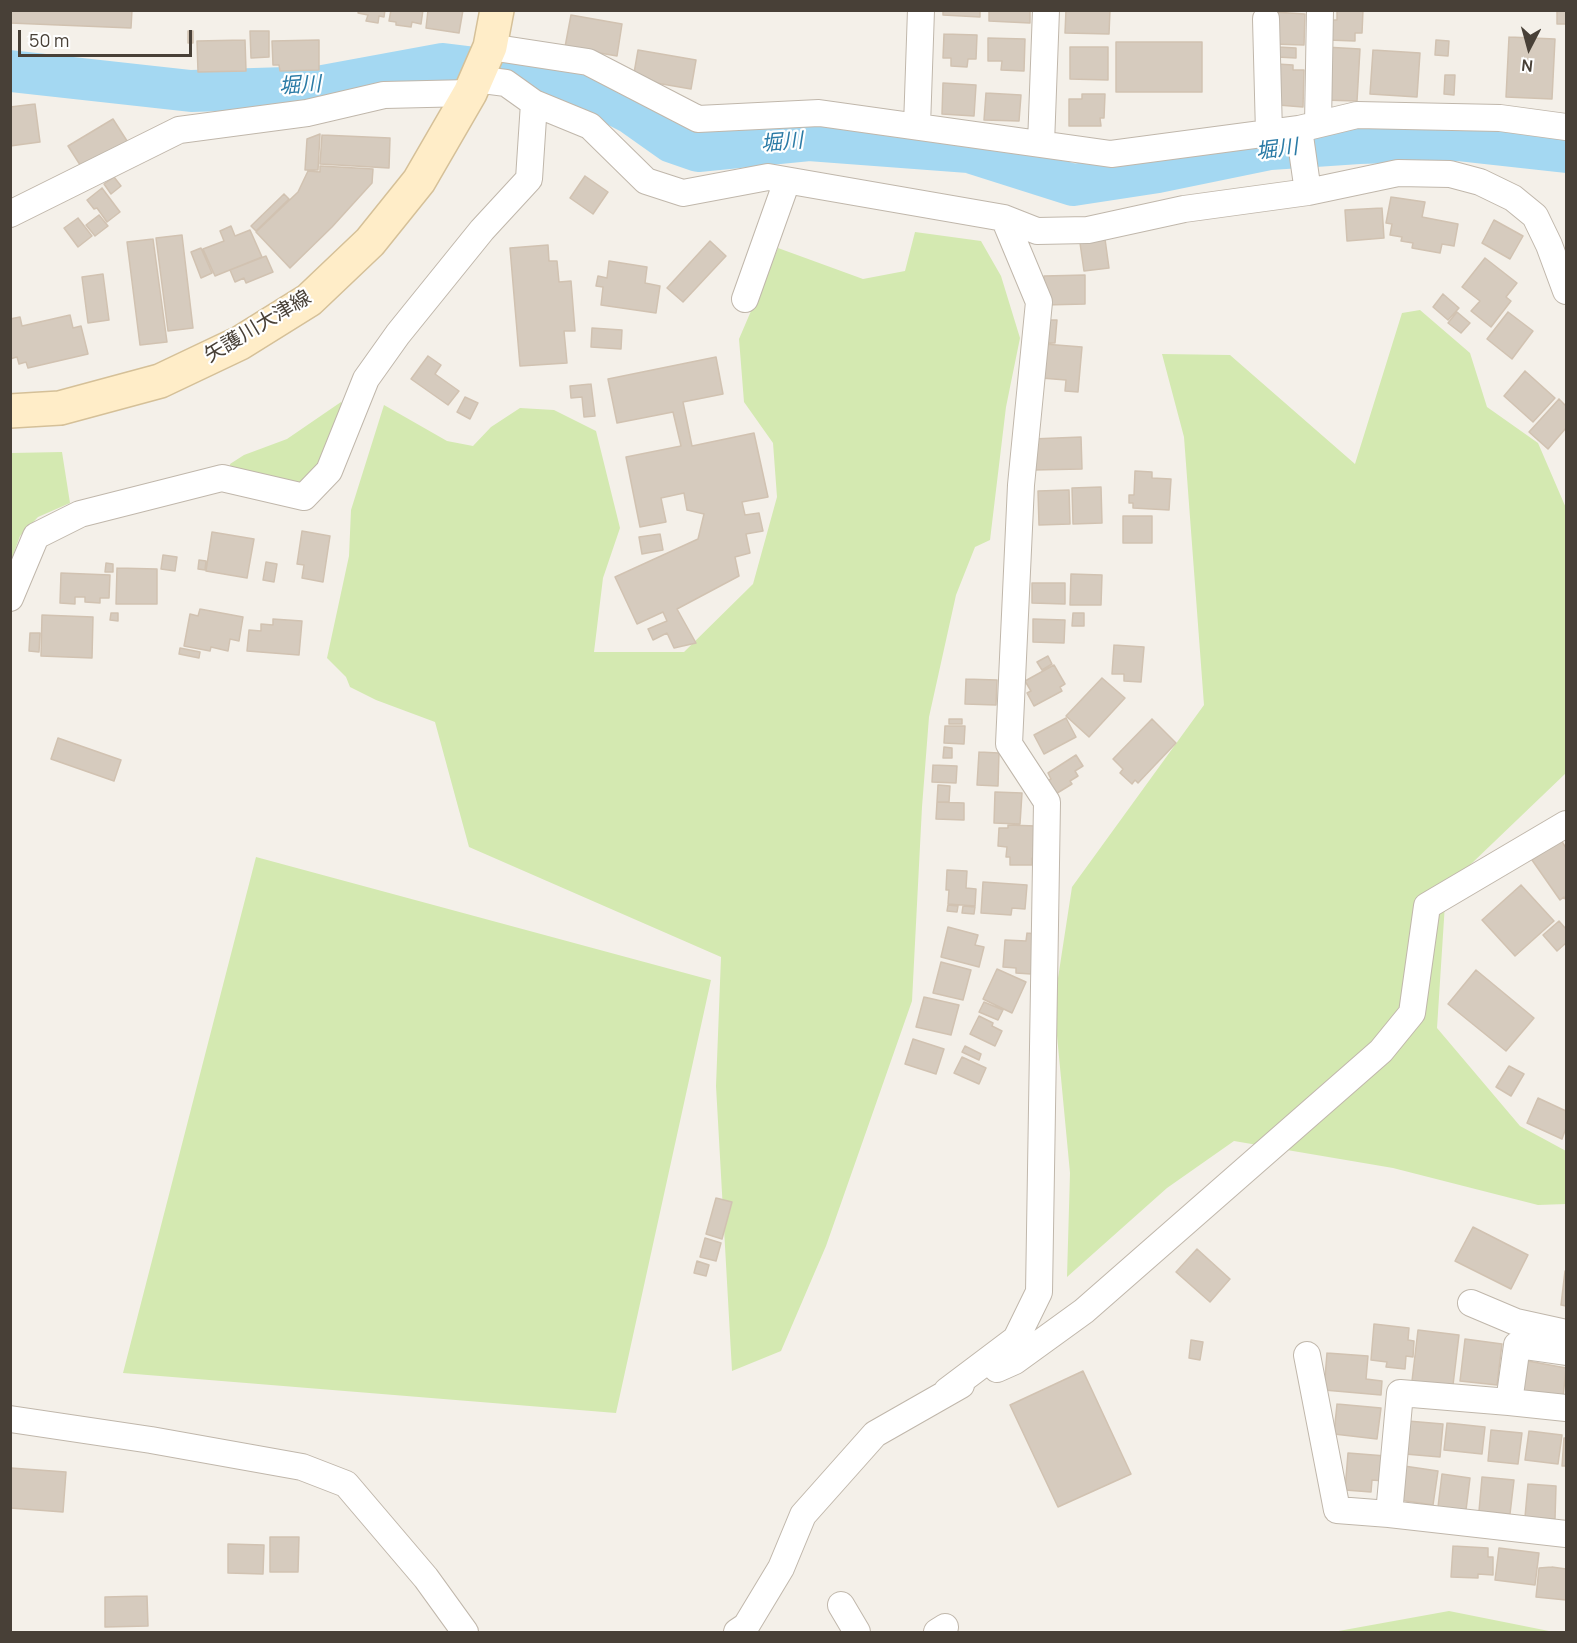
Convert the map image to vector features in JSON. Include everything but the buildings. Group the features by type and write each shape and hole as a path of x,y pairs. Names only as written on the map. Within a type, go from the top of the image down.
{"main road":[{"name":"矢護川大津線","path":"10,411 60,408 160,381 240,343 309,300 370,243 419,181 472,86 490,47 497,10"}],"street":[{"path":"917,126 921,10"},
{"path":"1041,144 1046,10"},
{"path":"1308,192 1308,127 1320,10"},
{"path":"1266,20 1269,133"},
{"path":"490,47 588,62 698,119 819,112 1111,154 1308,127 1357,115 1500,118 1566,127"},
{"path":"10,214 179,130 307,113 384,95 506,84 534,103 590,126 646,181 683,193 768,177 1004,218 1037,231 1088,230 1184,209 1308,192 1398,173 1440,173 1480,182 1513,198 1535,216 1550,245 1566,291"},
{"path":"10,598 36,536 80,514 222,478 303,497 329,471 366,379 398,334 482,230 529,179 534,103"},
{"path":"745,298 787,181"},
{"path":"737,1632 746,1626 781,1568 803,1515 875,1434 947,1391 1016,1339 1039,1292 1047,802 1009,744 1021,485 1039,302 1004,218"},
{"path":"947,1391 1015,1361 1084,1311 1381,1051 1412,1013 1427,906 1566,824"},
{"path":"1471,1303 1515,1322 1566,1333"},
{"path":"1509,1402 1517,1345 1566,1352"},
{"path":"1307,1355 1336,1510 1566,1534"},
{"path":"1389,1514 1400,1393 1566,1408"},
{"path":"10,1419 151,1440 302,1467 346,1484 426,1578 465,1632"},
{"path":"841,1605 857,1632"}],"green space":[{"path":"915,232 981,241 1001,276 1020,338 1006,407 990,540 975,547 956,595 929,717 912,1001 826,1246 781,1351 732,1371 716,1086 721,957 469,847 435,722 376,700 350,687 346,677 327,658 349,556 351,510 384,405 447,441 473,446 491,427 520,408 554,410 596,431 620,528 603,578 594,652 684,652 753,584 777,497 773,443 744,402 739,339 778,248 863,279 905,271"},
{"path":"1420,310 1470,353 1487,407 1538,443 1566,508 1566,773 1446,888 1437,1028 1520,1126 1566,1151 1566,1204 1538,1205 1393,1168 1234,1141 1167,1188 1067,1277 1070,1173 1054,1004 1072,887 1204,705 1184,437 1162,354 1230,355 1355,464 1402,313"},
{"path":"341,402 344,408 324,463 302,483 231,473 230,464 244,455 287,439"},
{"path":"62,452 70,503 38,517 20,536 11,561 11,453"},
{"path":"256,857 711,980 616,1413 123,1373"},
{"path":"1449,1611 1554,1632 1333,1632"}],"waterway":[{"name":"堀川","path":"10,71 191,91 318,87 443,64 565,79 631,113 672,142 698,151 809,140 969,152 1073,185 1158,172 1270,149 1359,143 1457,140 1566,152"}]}
